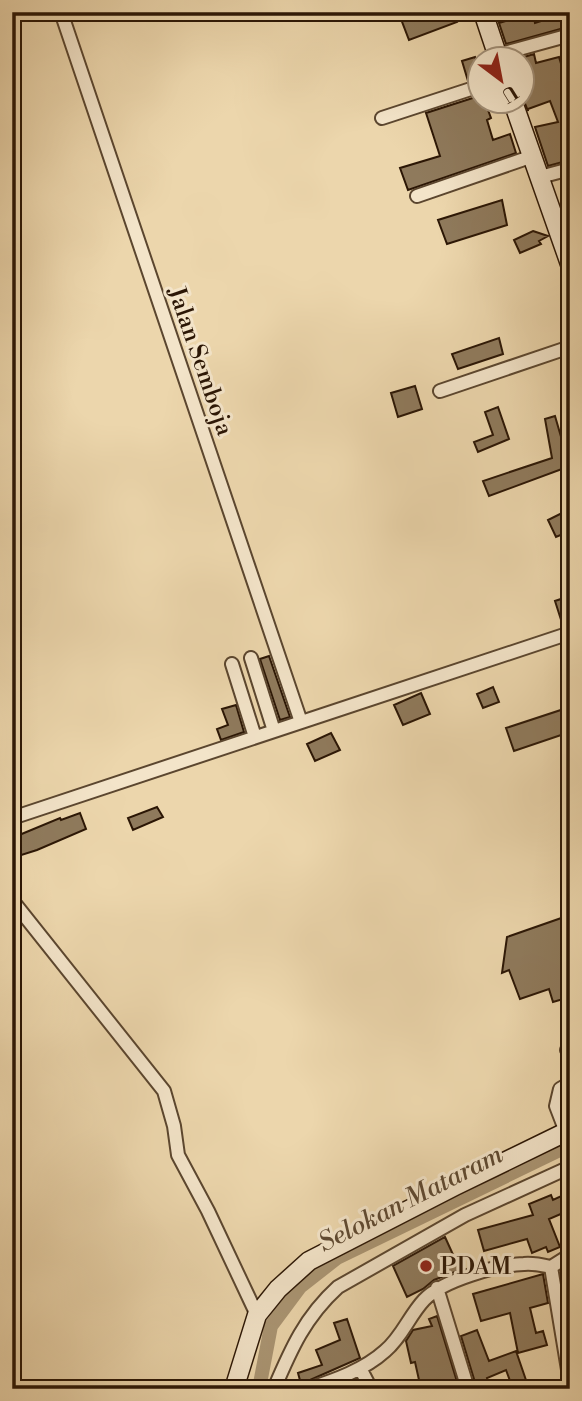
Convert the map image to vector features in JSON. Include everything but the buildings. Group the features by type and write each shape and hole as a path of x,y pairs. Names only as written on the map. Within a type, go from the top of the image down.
{"street":[{"name":"Jalan Semboja","path":"61,12 301,722"},
{"path":"483,12 494,46"},
{"path":"534,46 570,35"},
{"path":"382,118 466,91"},
{"path":"518,116 570,264"},
{"path":"417,196 533,156"},
{"path":"540,177 570,169"},
{"path":"440,391 570,347"},
{"path":"12,818 570,633"},
{"path":"251,658 274,731"},
{"path":"232,664 255,737"},
{"path":"12,900 164,1091 174,1126 178,1155 208,1211 257,1315"},
{"path":"234,1389 257,1315 278,1289 309,1261 568,1131 555,1106 560,1089 570,1083"},
{"path":"274,1389 296,1338 324,1299 338,1287 465,1215 570,1167"},
{"path":"308,1389 360,1368 383,1353 396,1341 424,1300 437,1288 507,1266 524,1264 551,1267 570,1255"},
{"path":"551,1267 570,1382"},
{"path":"437,1288 468,1389"},
{"path":"360,1368 371,1389"}],"waterway":[{"name":"Selokan Mataram","path":"259,1389 271,1326 300,1287 337,1258 570,1145"}],"place":[{"name":"PDAM","path":"426,1266"}]}
